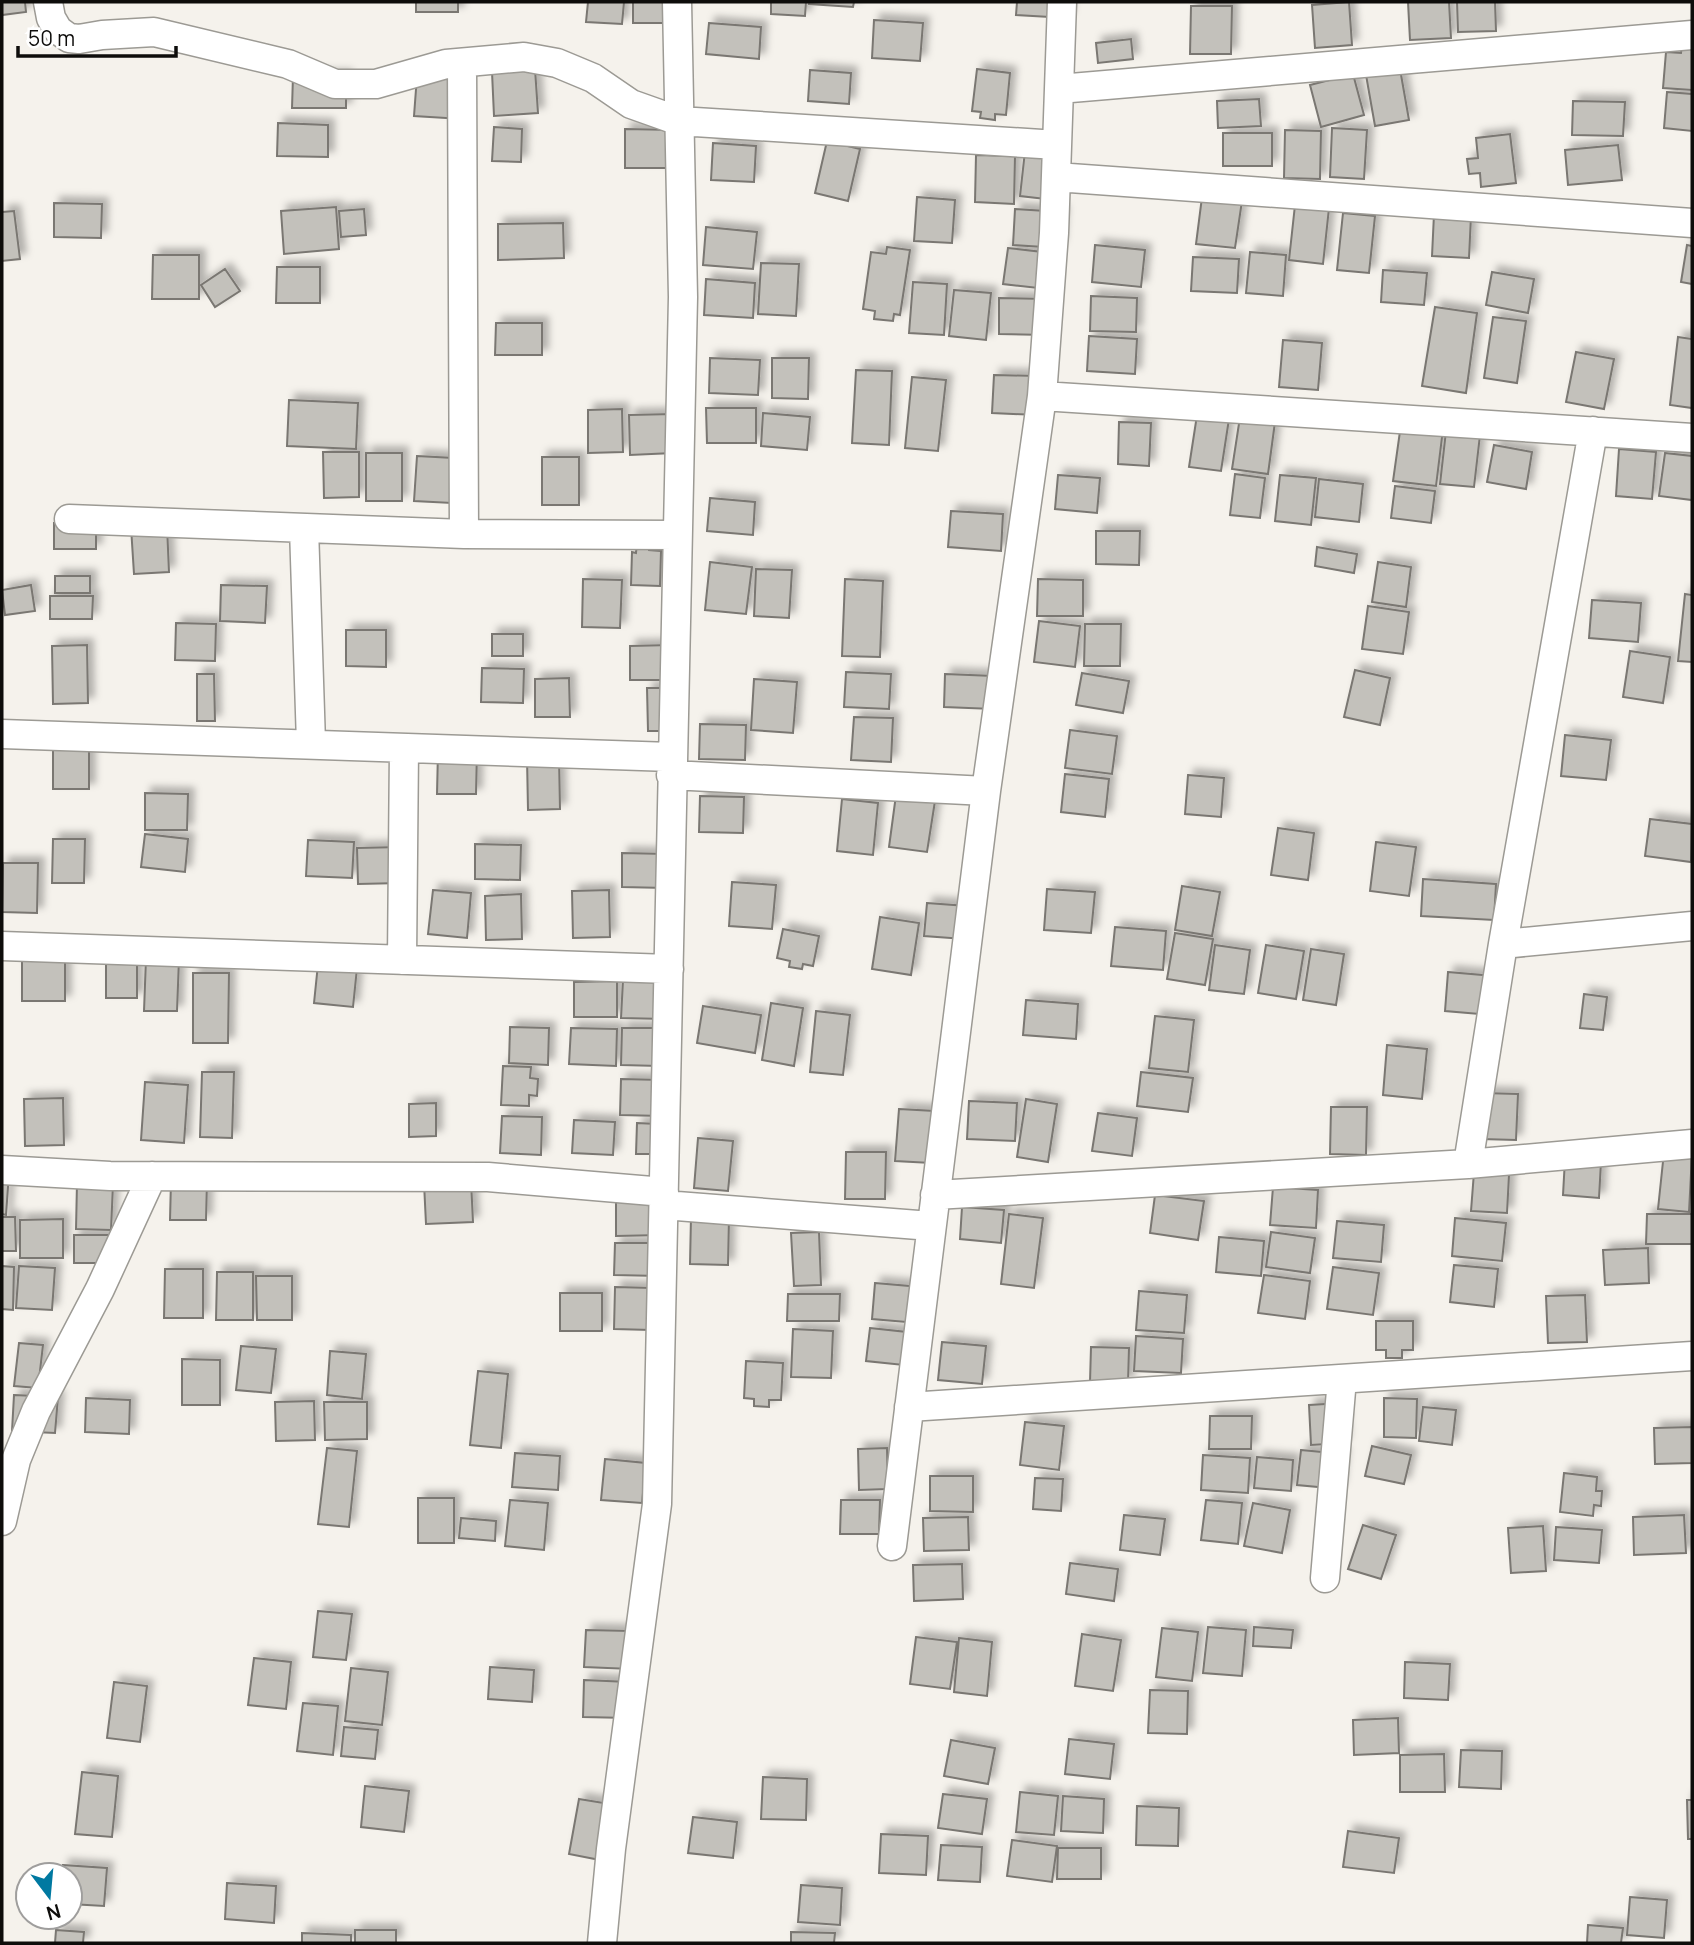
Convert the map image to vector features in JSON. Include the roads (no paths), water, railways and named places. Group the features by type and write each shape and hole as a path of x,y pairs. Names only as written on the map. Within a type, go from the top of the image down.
{"street":[{"path":"48,2 51,18 58,30 69,38 154,32 288,64 335,84 376,84 446,64 524,57 557,63 593,78 631,104 679,121 1057,145"},
{"path":"602,1943 611,1849 657,1504 682,297 677,2"},
{"path":"892,1546 986,792 1042,396 1054,233 1062,2"},
{"path":"1059,89 1692,35"},
{"path":"463,63 464,534"},
{"path":"1056,177 1692,223"},
{"path":"1042,396 1692,438"},
{"path":"1468,1164 1503,944 1593,431"},
{"path":"69,519 464,534 677,534"},
{"path":"304,528 311,743"},
{"path":"2,734 404,748 671,766 986,792"},
{"path":"402,960 404,748"},
{"path":"1503,944 1692,926"},
{"path":"2,946 669,969"},
{"path":"935,1195 1468,1164 1692,1144"},
{"path":"2,1170 152,1176 488,1177 931,1226"},
{"path":"2,1521 16,1460 36,1410 100,1289 152,1176"},
{"path":"909,1407 1692,1356"},
{"path":"1325,1578 1342,1379"}]}
